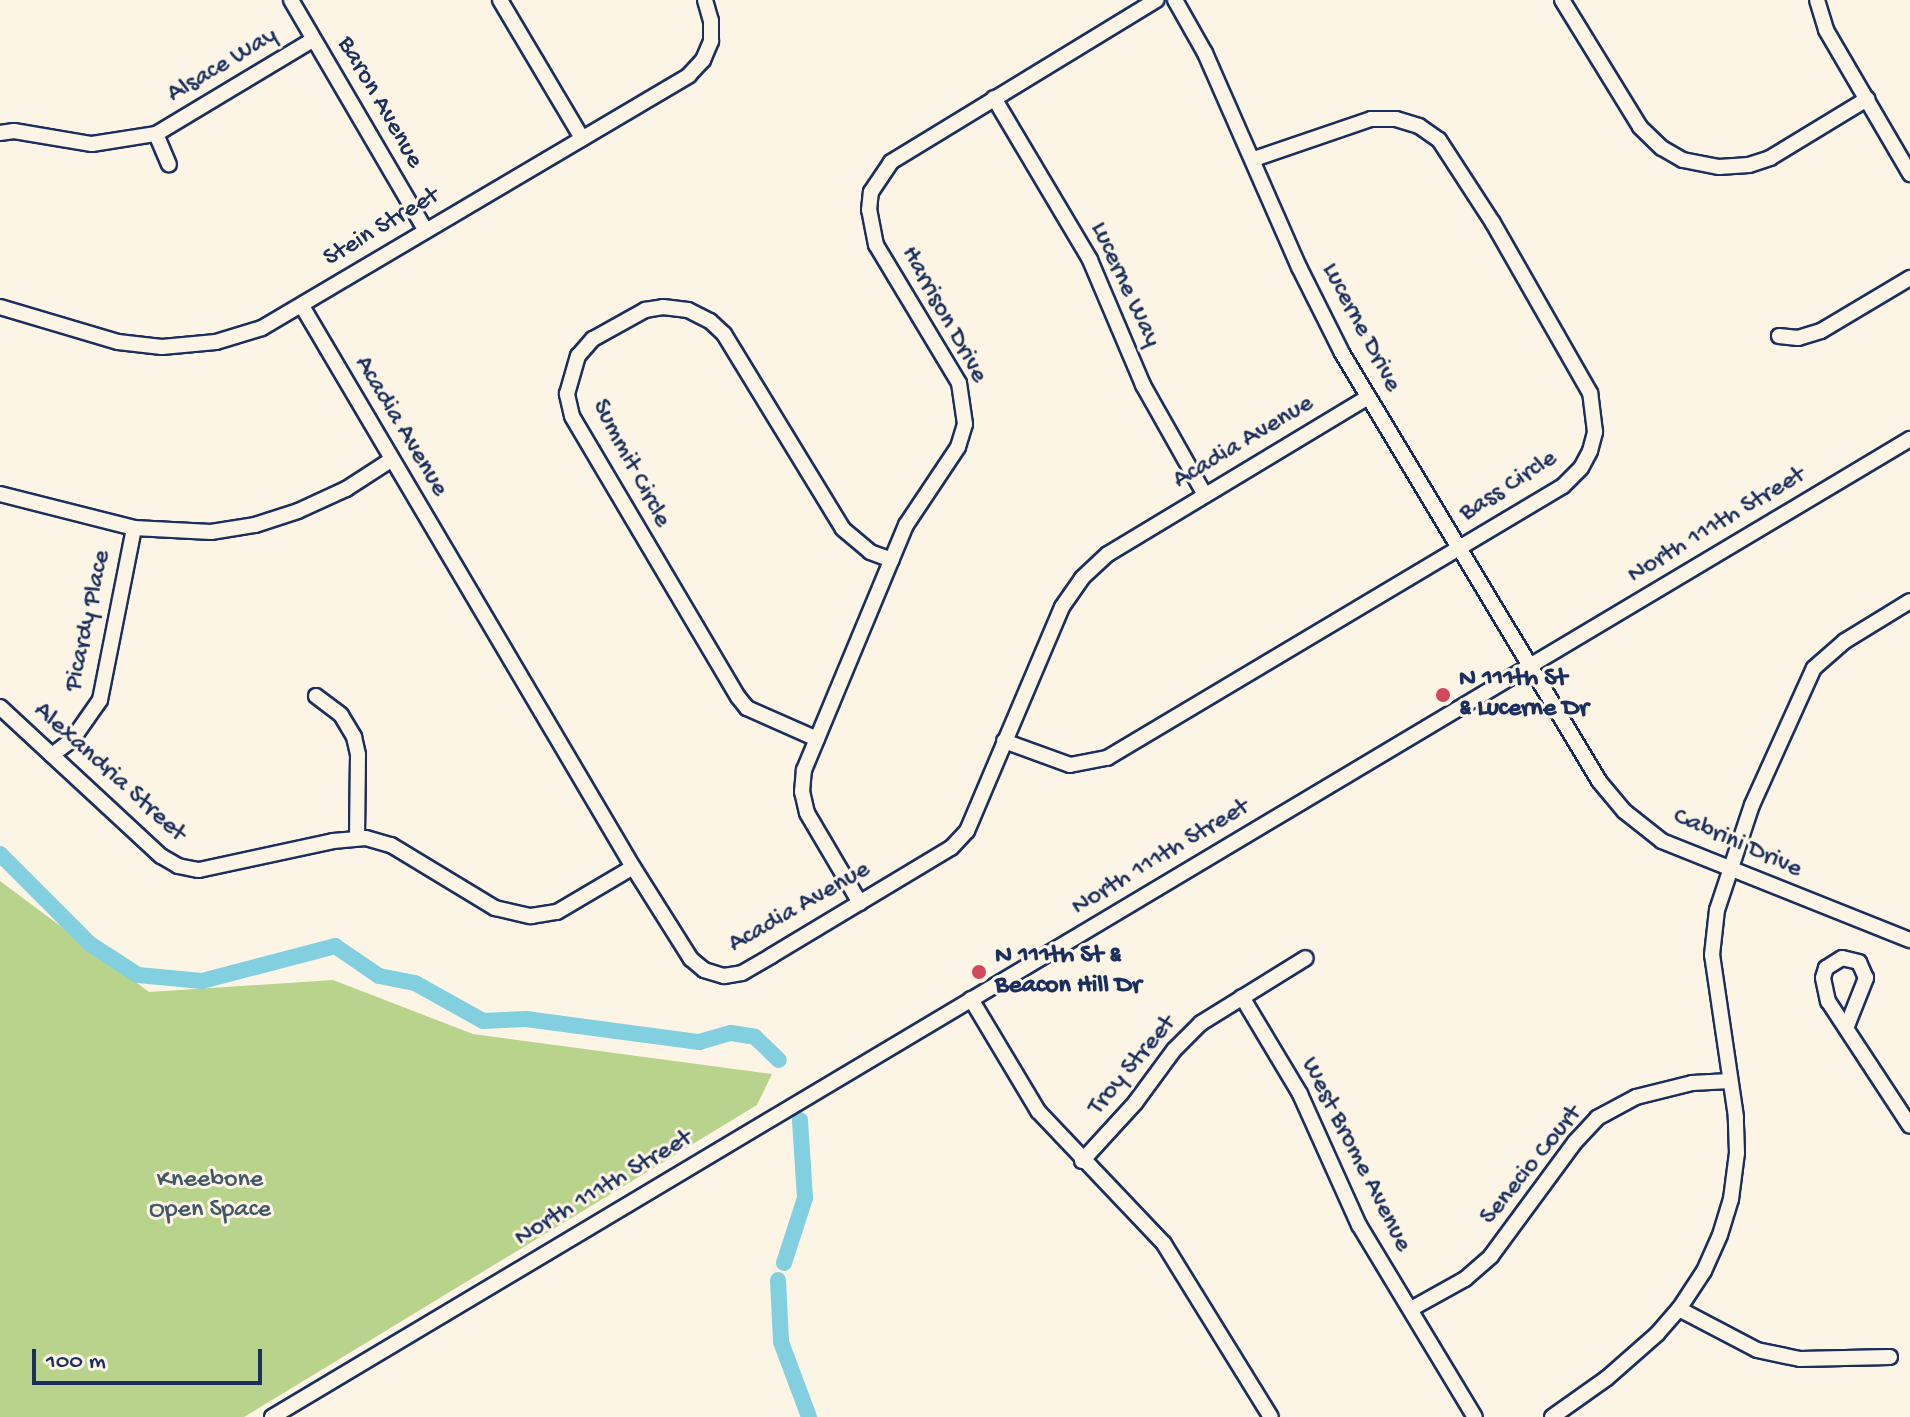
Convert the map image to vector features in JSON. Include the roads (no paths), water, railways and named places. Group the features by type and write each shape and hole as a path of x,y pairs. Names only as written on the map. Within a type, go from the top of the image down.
{"street":[{"name":"Baron Avenue","path":"291,0 425,229"},
{"path":"500,0 582,138"},
{"name":"Stein Street","path":"0,307 118,342 169,347 216,342 247,333 302,306 425,229 689,75 703,60 711,41 711,21 705,0"},
{"name":"Harrison Drive","path":"860,903 807,813 802,792 804,770 906,525 958,447 965,424 959,383 876,245 870,228 871,192 891,162 1156,0"},
{"name":"Lucerne Drive","path":"1175,0 1205,53 1299,267 1368,397 1530,665"},
{"path":"1562,0 1640,127 1662,148 1683,160 1719,167 1749,165 1770,158 1867,99"},
{"path":"1817,0 1826,30 1910,174"},
{"name":"Alsace Way","path":"0,133 14,131 92,144 156,134 314,39"},
{"name":"Lucerne Way","path":"994,98 1090,260 1143,385 1205,495"},
{"name":"Bass Circle","path":"1004,741 1070,765 1107,758 1563,486 1581,468 1595,432 1590,393 1450,154 1419,126 1396,119 1371,119 1254,159"},
{"name":"Alsace Way","path":"156,134 169,164"},
{"path":"1779,336 1798,338 1821,331 1910,278"},
{"name":"Acadia Avenue","path":"302,306 633,867 691,959 704,970 724,976 742,973 860,903 951,848 967,831 1062,607 1082,578 1122,543 1368,397"},
{"name":"Summit Circle","path":"817,739 747,708 738,697 572,416 567,394 578,356 593,339 645,310 663,307 688,310 710,321 724,334 843,529 870,552 892,560"},
{"name":"North 111th Street","path":"272,1417 1910,439"},
{"path":"0,494 134,528 211,532 255,525 298,511 346,489 391,460"},
{"name":"Picardy Place","path":"52,755 72,740 100,700 134,528"},
{"path":"1552,1417 1607,1378 1679,1309 1704,1271 1720,1235 1731,1199 1737,1153 1712,955 1717,910 1780,738 1814,668 1845,641 1910,601"},
{"name":"Cabrini Drive","path":"1530,665 1599,781 1624,811 1662,841 1910,940"},
{"path":"316,696 341,715 354,737 358,755 357,837"},
{"name":"Alexandria Street","path":"0,707 161,856 178,866 199,870 357,837 391,845 495,908 522,915 557,912 633,867"},
{"name":"Troy Street","path":"1082,1161 1135,1103 1174,1050 1201,1023 1306,958"},
{"name":"West Brome Avenue","path":"1242,997 1300,1094 1359,1225 1475,1417"},
{"path":"971,999 1038,1111 1082,1161 1164,1244 1271,1417"},
{"path":"1847,1026 1889,1098 1910,1126"},
{"name":"Senecio Court","path":"1411,1309 1465,1279 1491,1256 1575,1142 1597,1118 1647,1094 1692,1083 1730,1081"},
{"path":"1679,1309 1757,1350 1800,1359 1890,1357"}],"waterway":[{"path":"0,854 90,944 138,975 202,981 335,946 379,976 415,983 483,1021 526,1019 699,1042 731,1033 755,1037 779,1060"},
{"path":"784,1263 805,1198 800,1120"},
{"path":"778,1280 781,1342 809,1417"}],"place":[{"name":"N 111th St & Lucerne Dr","path":"1443,695"},
{"name":"N 111th St & Beacon Hill Dr","path":"979,972"}],"park label":[{"name":"Kneebone Open Space","path":"210,1196"}]}
